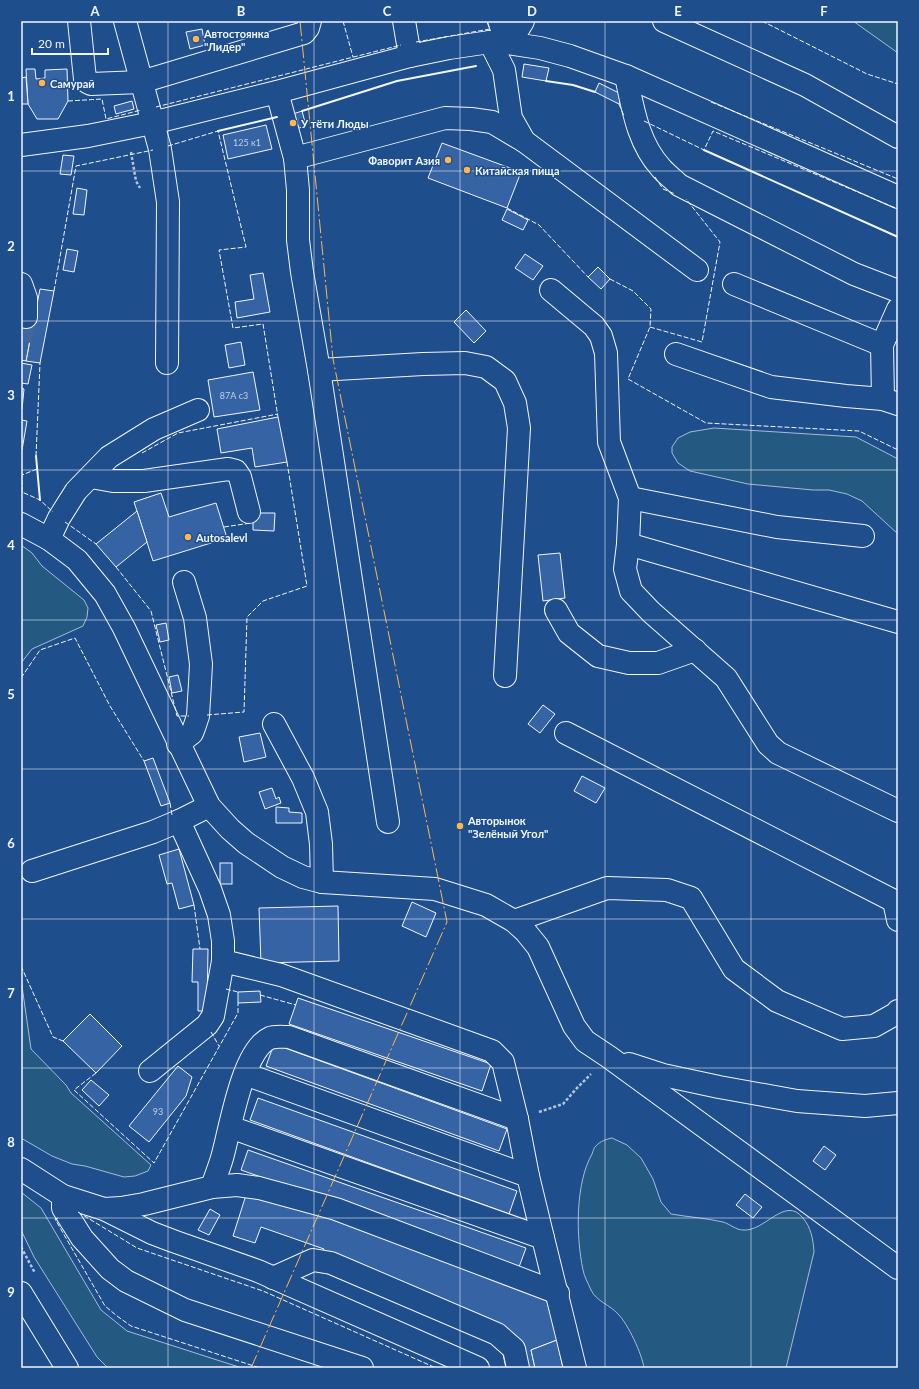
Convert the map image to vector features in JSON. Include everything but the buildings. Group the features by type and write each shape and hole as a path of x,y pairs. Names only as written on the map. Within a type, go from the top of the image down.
{"street":[{"path":"79,21 85,79 87,82 92,84 141,82 304,33 308,28 310,21"},
{"path":"125,21 160,149 168,202 167,362"},
{"path":"404,21 410,56"},
{"path":"499,21 499,42 511,118 524,141"},
{"path":"21,145 88,136 152,123 277,92 410,56 449,48 499,42 514,36 523,21"},
{"path":"664,21 806,85 898,137"},
{"path":"499,42 540,48 570,56 626,76 898,197"},
{"path":"626,76 638,132 649,153 661,168 680,185 854,274 898,291"},
{"path":"277,92 295,158 298,190 298,240 302,272 319,370 388,822"},
{"path":"295,158 445,118 471,119 492,122 524,141 697,270"},
{"path":"21,284 26,298 26,317"},
{"path":"734,284 882,345"},
{"path":"551,290 594,326 601,336 606,353 609,442 630,498 628,544 625,569 631,591 652,612 726,678 768,744 778,753 898,811"},
{"path":"676,354 771,386 891,401 882,345 898,309"},
{"path":"319,370 465,363 486,367 505,382 515,403 519,428 504,676"},
{"path":"49,539 59,518 76,491 109,457 154,429 198,410"},
{"path":"92,476 113,481 144,481 228,468 236,471 240,477 249,512"},
{"path":"630,498 777,526 863,536"},
{"path":"21,524 49,539 77,560 105,594 124,628 208,806 230,829 263,855 282,867 303,877 322,882 435,889 486,905 514,921 525,931 538,947 574,1026 585,1041 898,1268"},
{"path":"628,544 898,622"},
{"path":"178,744 192,733 194,728 198,716 200,683 200,664 195,618 184,582"},
{"path":"556,610 569,633 598,656 629,663 658,663 695,650"},
{"path":"274,724 303,778 316,807 321,844 322,882"},
{"path":"566,733 897,907"},
{"path":"32,871 153,832 208,806"},
{"path":"150,1071 210,1021 213,1016 223,960 223,941 219,915 210,889 179,821"},
{"path":"514,921 607,888 667,890 691,898 734,969 776,1001 842,1030 874,1026 898,1011"},
{"path":"223,960 281,975 492,1051 503,1062 517,1119 528,1176 558,1293 575,1368"},
{"path":"212,1187 222,1158 233,1110 245,1074 255,1052 271,1037 289,1037 517,1119"},
{"path":"609,1057 662,1075 719,1087 796,1100 865,1106 898,1103"},
{"path":"245,1074 528,1176"},
{"path":"230,1127 543,1238"},
{"path":"21,1169 62,1196 104,1209 152,1233 258,1271 478,1368"},
{"path":"104,1209 144,1204 212,1187 236,1186 259,1188 336,1209 558,1293"},
{"path":"62,1196 63,1208 82,1238 110,1269 126,1280 185,1310 362,1368"},
{"path":"273,1278 313,1260 331,1263 497,1334 514,1349 518,1368"},
{"path":"21,1293 67,1368"}],"path":[{"path":"517,1119 563,1104 609,1057"}],"shaded area":[{"path":"853,21 898,21 898,53"},
{"path":"714,428 856,437 898,459 898,534 862,501 847,494 829,490 748,484 690,471 678,463 672,453 672,447 678,438 690,432"},
{"path":"21,545 32,553 42,566 84,600 88,608 87,617 83,626 32,649 21,663"},
{"path":"21,979 31,1049 66,1085 71,1093 151,1165 148,1171 135,1176 124,1177 85,1166 72,1164 52,1156 21,1138"},
{"path":"612,1138 627,1145 641,1158 653,1179 661,1202 671,1214 710,1219 723,1222 743,1230 759,1226 774,1216 789,1210 796,1212 803,1218 811,1234 814,1252 786,1368 644,1368 634,1340 622,1319 615,1311 593,1294 585,1277 581,1257 578,1211 582,1180 586,1166 595,1147 598,1144"},
{"path":"21,1192 41,1208 101,1310 127,1331 242,1368 108,1368 97,1357 34,1257 21,1230"}],"tunnel":[{"path":"21,341 26,317"}],"fence":[{"path":"343,21 353,57"},
{"path":"416,42 490,29 487,21"},
{"path":"762,21 867,74 898,84"},
{"path":"156,107 401,45"},
{"path":"68,101 102,99 106,119 141,110"},
{"path":"711,102 898,179"},
{"path":"619,104 624,116"},
{"path":"644,121 704,150 713,131 898,209"},
{"path":"168,146 218,131 246,247 219,250 233,328 263,324 278,417"},
{"path":"54,291 76,166 153,150"},
{"path":"655,177 663,189 675,194"},
{"path":"650,327 702,342 720,242 686,199"},
{"path":"507,208 539,225 588,277"},
{"path":"610,279 633,291 651,309 650,327 628,379 706,423 859,431 898,450"},
{"path":"36,456 40,363"},
{"path":"142,453 178,433 278,414"},
{"path":"207,715 244,712 247,617 263,601 307,586 287,462"},
{"path":"37,469 22,475 22,492 40,500 53,512"},
{"path":"65,522 96,544"},
{"path":"224,527 251,523"},
{"path":"116,567 151,611 177,716 189,716"},
{"path":"21,678 40,650 75,638 110,706 144,761"},
{"path":"170,803 172,815"},
{"path":"194,905 200,949"},
{"path":"21,966 53,1037 63,1041"},
{"path":"226,989 238,992"},
{"path":"260,995 296,1005"},
{"path":"96,1073 74,1090 154,1163 238,1013 238,1003"},
{"path":"211,1032 219,1046"},
{"path":"78,1212 137,1248 263,1291 436,1368"},
{"path":"58,1218 55,1219 105,1306 117,1316 131,1326 260,1368"}],"wall":[{"path":"302,111 397,81 476,66"},
{"path":"546,81 573,85 595,92"},
{"path":"218,131 277,117"},
{"path":"704,150 898,237"},
{"path":"36,456 40,500"}],"power":[{"path":"251,1368 447,922 333,359 300,21"}],"place":[{"name":"Автостоянка \"Лидер\"","path":"196,39"},
{"name":"Самурай","path":"42,83"},
{"name":"У тёти Люды","path":"293,123"},
{"name":"Фаворит Азия","path":"448,160"},
{"name":"Китайская пища","path":"467,170"},
{"name":"Autosalevl","path":"188,537"},
{"name":"Авторынок \"Зелёный Угол\"","path":"460,826"}]}
